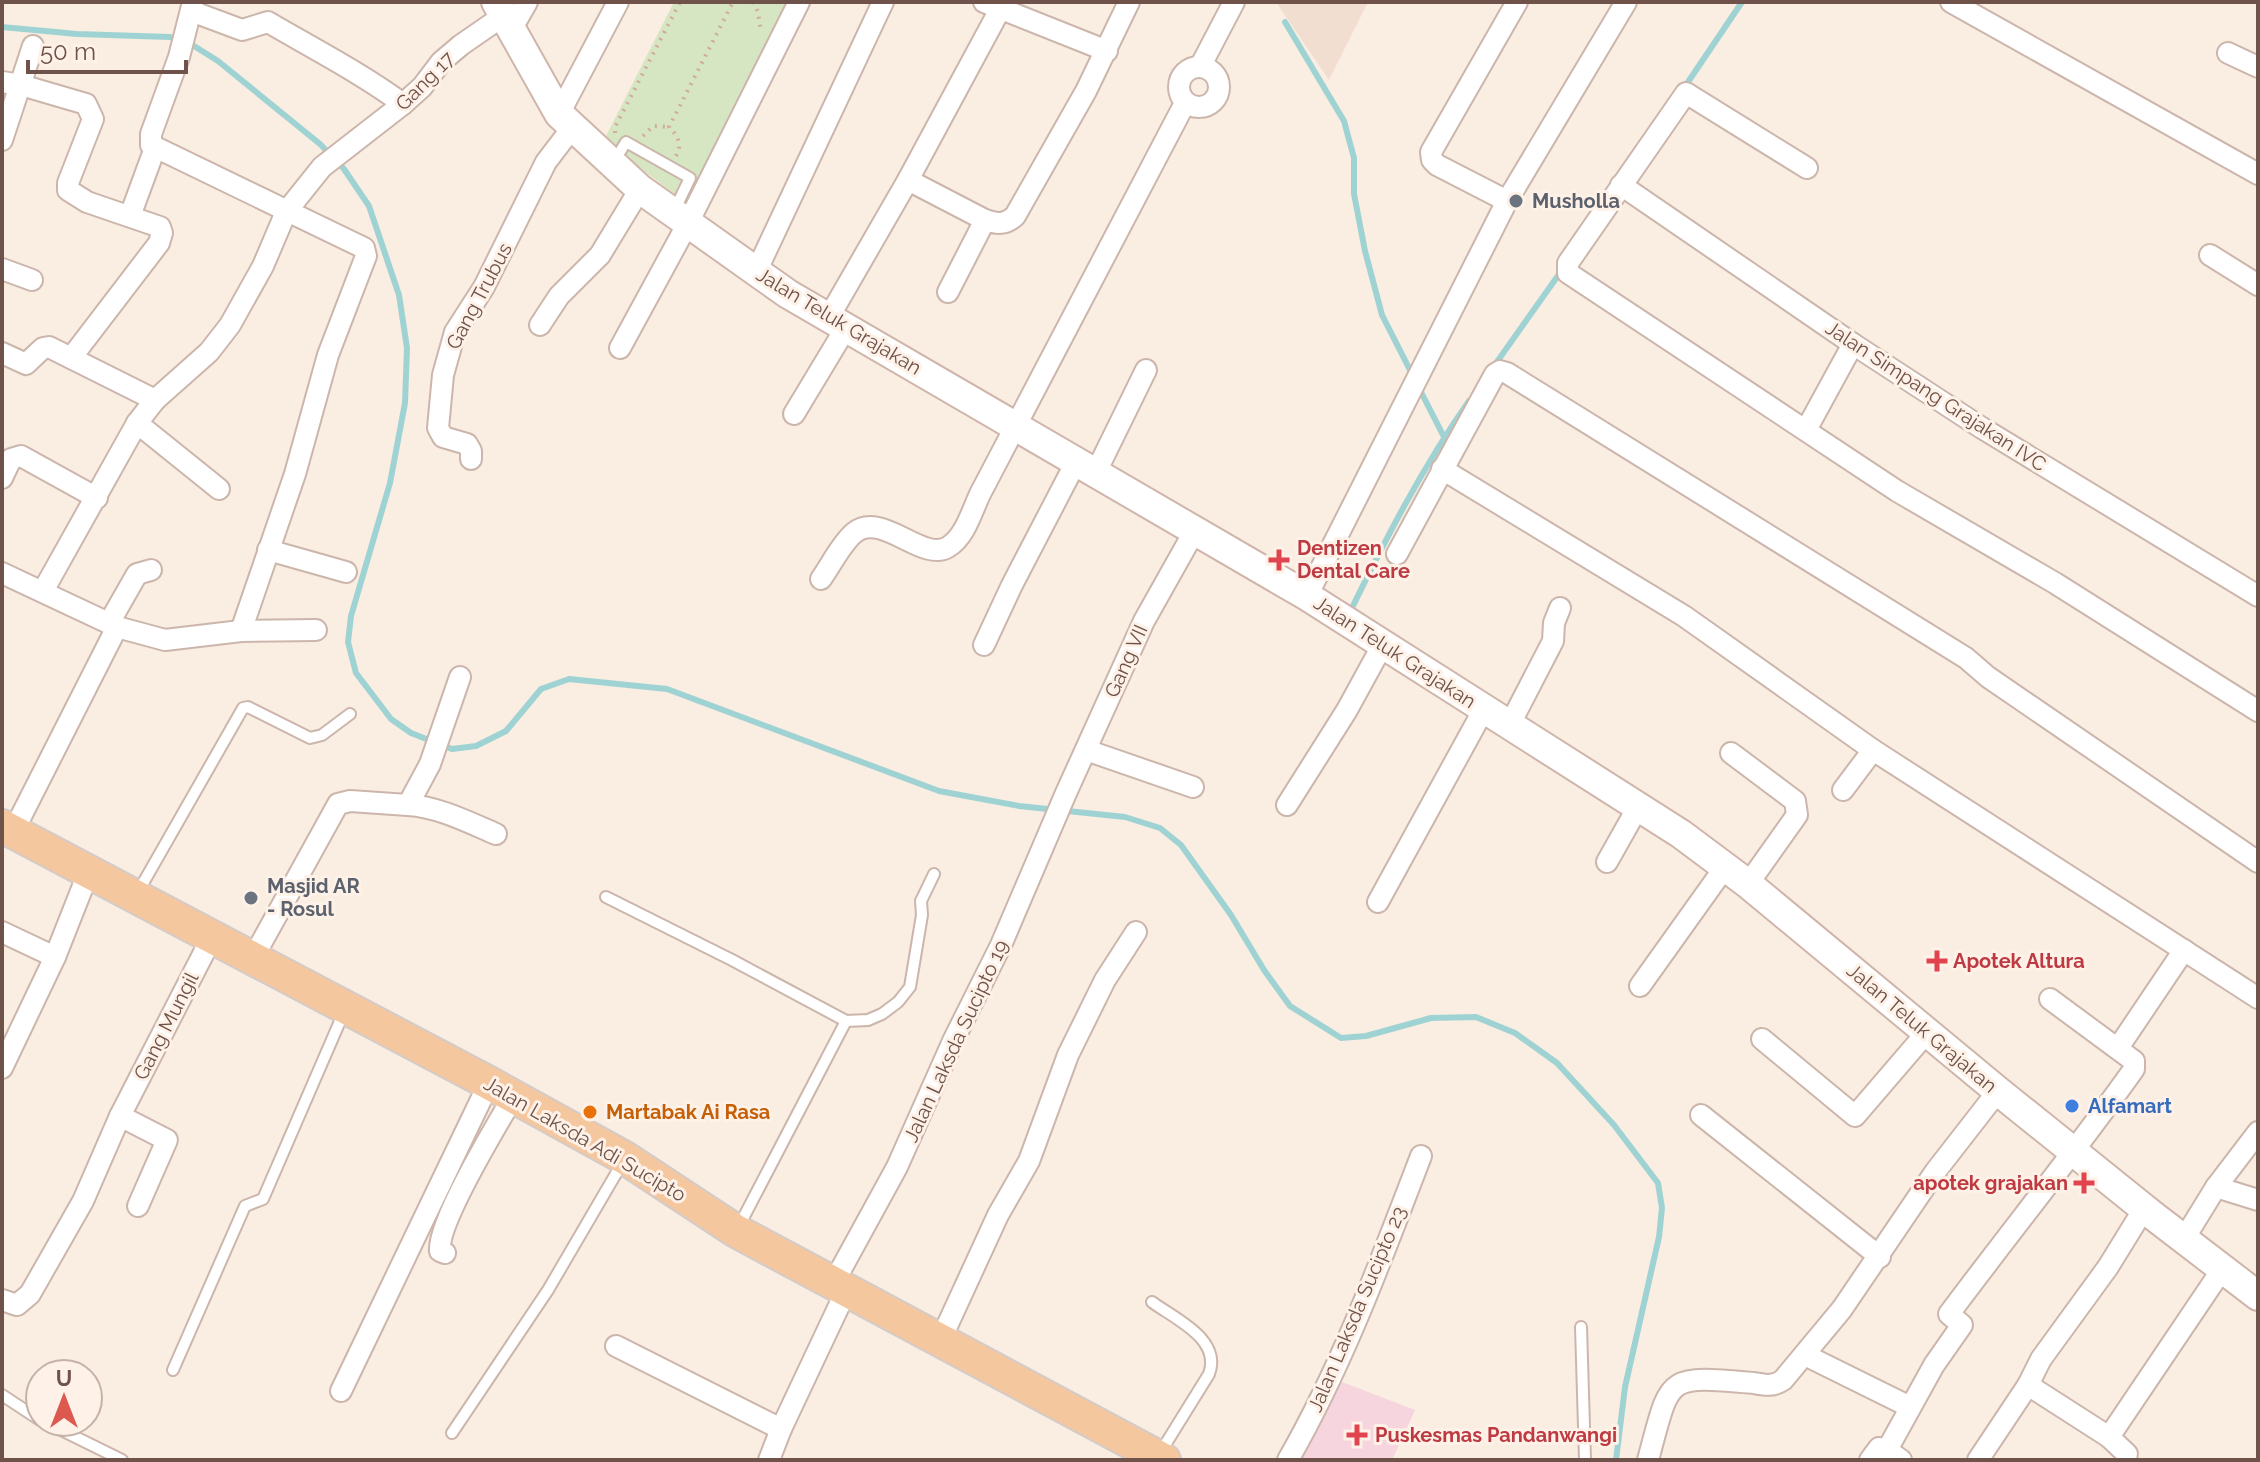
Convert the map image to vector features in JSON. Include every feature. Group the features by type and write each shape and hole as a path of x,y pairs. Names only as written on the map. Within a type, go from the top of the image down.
{"main road":[{"name":"Jalan Laksda Adi Sucipto","path":"8,829 625,1158 736,1231 1159,1459"}],"street":[{"path":"565,121 618,2"},
{"path":"620,348 680,218 799,2"},
{"path":"756,272 883,2"},
{"path":"908,180 985,220 1009,222 1107,51 1129,2"},
{"path":"1200,67 1234,2"},
{"path":"1507,201 1437,165 1432,160 1431,152 1517,2"},
{"path":"1307,596 1507,201 1626,2"},
{"path":"1951,2 2258,174"},
{"path":"794,414 996,4 1107,51"},
{"path":"241,631 295,474 328,355 366,256 364,248 155,148 150,138 179,57 191,12 242,30 268,22 370,80 403,104"},
{"name":"Jalan Teluk Grajakan","path":"509,13 565,121 619,153 640,189 756,272 1307,596 1638,807 1748,884 1998,1091 2258,1296"},
{"name":"Gang 17","path":"43,591 137,423 155,400 209,352 230,325 263,266 286,212 322,167 403,104 461,45 509,13"},
{"path":"2,140 12,84 33,46"},
{"path":"2228,53 2258,67"},
{"path":"1200,67 1209,69 1215,75 1219,91 1210,105 1201,108 1185,103 1180,97 1179,83 1186,71 1200,67"},
{"path":"12,84 86,104 93,119 68,190 87,202 160,227 162,233 159,243 71,358"},
{"path":"1807,168 1686,93 1568,263 1568,273 1897,491 2055,583 2258,711"},
{"path":"821,579 853,533 866,527 934,550 949,547 965,527 1185,103"},
{"name":"Gang Trubus","path":"471,459 467,444 443,437 438,428 443,375 450,345 484,287 565,121"},
{"path":"130,216 155,148"},
{"name":"Jalan Simpang Grajakan IVC","path":"1621,185 1982,428 2258,596"},
{"path":"540,325 559,296 600,255 640,189"},
{"path":"948,292 985,220"},
{"path":"2210,255 2258,285"},
{"path":"2,269 32,280"},
{"path":"1806,430 1853,344"},
{"path":"2,353 26,364 46,347 155,400"},
{"path":"984,645 1012,585 1146,370"},
{"path":"1397,554 1495,374 1500,371 1507,373 1966,658 1988,677 2258,862"},
{"path":"137,423 219,489"},
{"path":"2,478 11,459 21,456 97,498"},
{"path":"1442,469 1684,616 1873,750 2258,998"},
{"name":"Gang VII","path":"1066,793 1144,621 1194,532"},
{"path":"268,550 346,572"},
{"path":"8,829 137,574 151,570"},
{"path":"2,573 113,625 165,640 241,631 316,630"},
{"path":"1510,724 1553,641 1554,623 1560,608"},
{"path":"1287,805 1347,710 1382,646"},
{"path":"408,805 430,764 460,677"},
{"path":"1378,902 1484,709"},
{"path":"1086,750 1193,787"},
{"path":"1843,790 1873,750"},
{"path":"1731,753 1795,801 1798,811 1748,884"},
{"name":"Jalan Laksda Sucipto 19","path":"769,1460 840,1285 897,1167 1066,793"},
{"path":"253,958 338,804 350,801 422,806 496,834"},
{"path":"1607,862 1638,807"},
{"path":"1640,986 1725,867"},
{"path":"2,1068 55,957 89,871"},
{"path":"2,932 55,957"},
{"path":"941,1339 998,1215 1029,1161 1068,1055 1105,980 1136,932"},
{"name":"Gang Mungil","path":"2,1300 17,1305 30,1294 83,1201 120,1116 212,937"},
{"path":"2118,1048 2184,950"},
{"path":"1886,1457 1934,1365 1962,1325 1949,1314 2017,1222 2075,1152 2134,1069 2134,1061 2050,999"},
{"path":"1762,1039 1855,1116 1928,1031"},
{"path":"445,1253 440,1251 439,1244 487,1141 500,1091"},
{"path":"341,1391 500,1091"},
{"path":"1648,1460 1667,1394 1678,1383 1701,1378 1772,1385 1783,1380 1842,1309 1935,1172 1998,1091"},
{"path":"1701,1115 1880,1257"},
{"path":"120,1116 167,1140 138,1206"},
{"path":"2184,1239 2216,1187 2258,1132"},
{"name":"Jalan Laksda Sucipto 23","path":"1288,1460 1319,1405 1346,1344 1421,1156"},
{"path":"2216,1187 2258,1200"},
{"path":"1978,1460 2028,1385 2041,1359 2108,1267 2137,1220"},
{"path":"2109,1437 2223,1268"},
{"path":"616,1346 781,1429"},
{"path":"1805,1355 1910,1407"},
{"path":"2028,1385 2109,1437 2127,1454"}],"lane":[{"path":"619,153 636,148 690,178 680,218"},
{"path":"136,895 243,708 248,707 310,738 322,735 350,714"},
{"path":"606,897 846,1021 868,1020 898,1002 910,987 922,915 921,901 934,874"},
{"path":"173,1370 245,1206 263,1199 346,1007"},
{"path":"736,1231 846,1021"},
{"path":"452,1433 548,1290 625,1158"},
{"path":"1152,1302 1204,1340 1212,1361 1209,1374 1159,1459"},
{"path":"1581,1327 1585,1460"},
{"path":"2,1395 24,1409"},
{"path":"77,1438 122,1460"}],"path":[{"path":"619,153 615,127 680,2"},
{"path":"669,127 733,2"},
{"path":"636,148 653,126 669,127 677,135 680,150 671,166"}],"shaded area":[{"path":"1276,2 1368,2 1329,80"},
{"name":"Puskesmas Pandanwangi","path":"1342,1382 1415,1410 1392,1460 1295,1460"}],"green space":[{"path":"674,2 796,2 690,206 604,140"}],"waterway":[{"path":"1684,88 1742,2"},
{"path":"1285,22 1344,121 1354,158 1354,194 1365,251 1382,315 1412,374"},
{"path":"2,27 77,34 170,37 194,46 218,61 320,144 344,169 369,206 399,295 407,348 405,403 390,483 351,616 348,642 356,673 391,719 411,733 452,749 476,746 506,731 541,689 569,679 667,689 939,791 1019,806 1125,817 1160,828 1181,845 1290,1006 1341,1038 1366,1036 1431,1018 1476,1017 1515,1033 1557,1063 1614,1125 1658,1183 1662,1208 1659,1237 1625,1387 1616,1460"},
{"path":"1494,366 1562,270"},
{"path":"1419,388 1444,437"},
{"path":"1349,614 1405,505 1469,401"}],"place":[{"name":"Musholla","path":"1516,201"},
{"name":"Dentizen Dental Care","path":"1279,560"},
{"name":"Masjid AR - Rosul","path":"251,898"},
{"name":"Apotek Altura","path":"1937,961"},
{"name":"Alfamart","path":"2072,1106"},
{"name":"Martabak Ai Rasa","path":"590,1112"},
{"name":"apotek grajakan","path":"2084,1183"},
{"name":"Puskesmas Pandanwangi","path":"1357,1435"}]}
